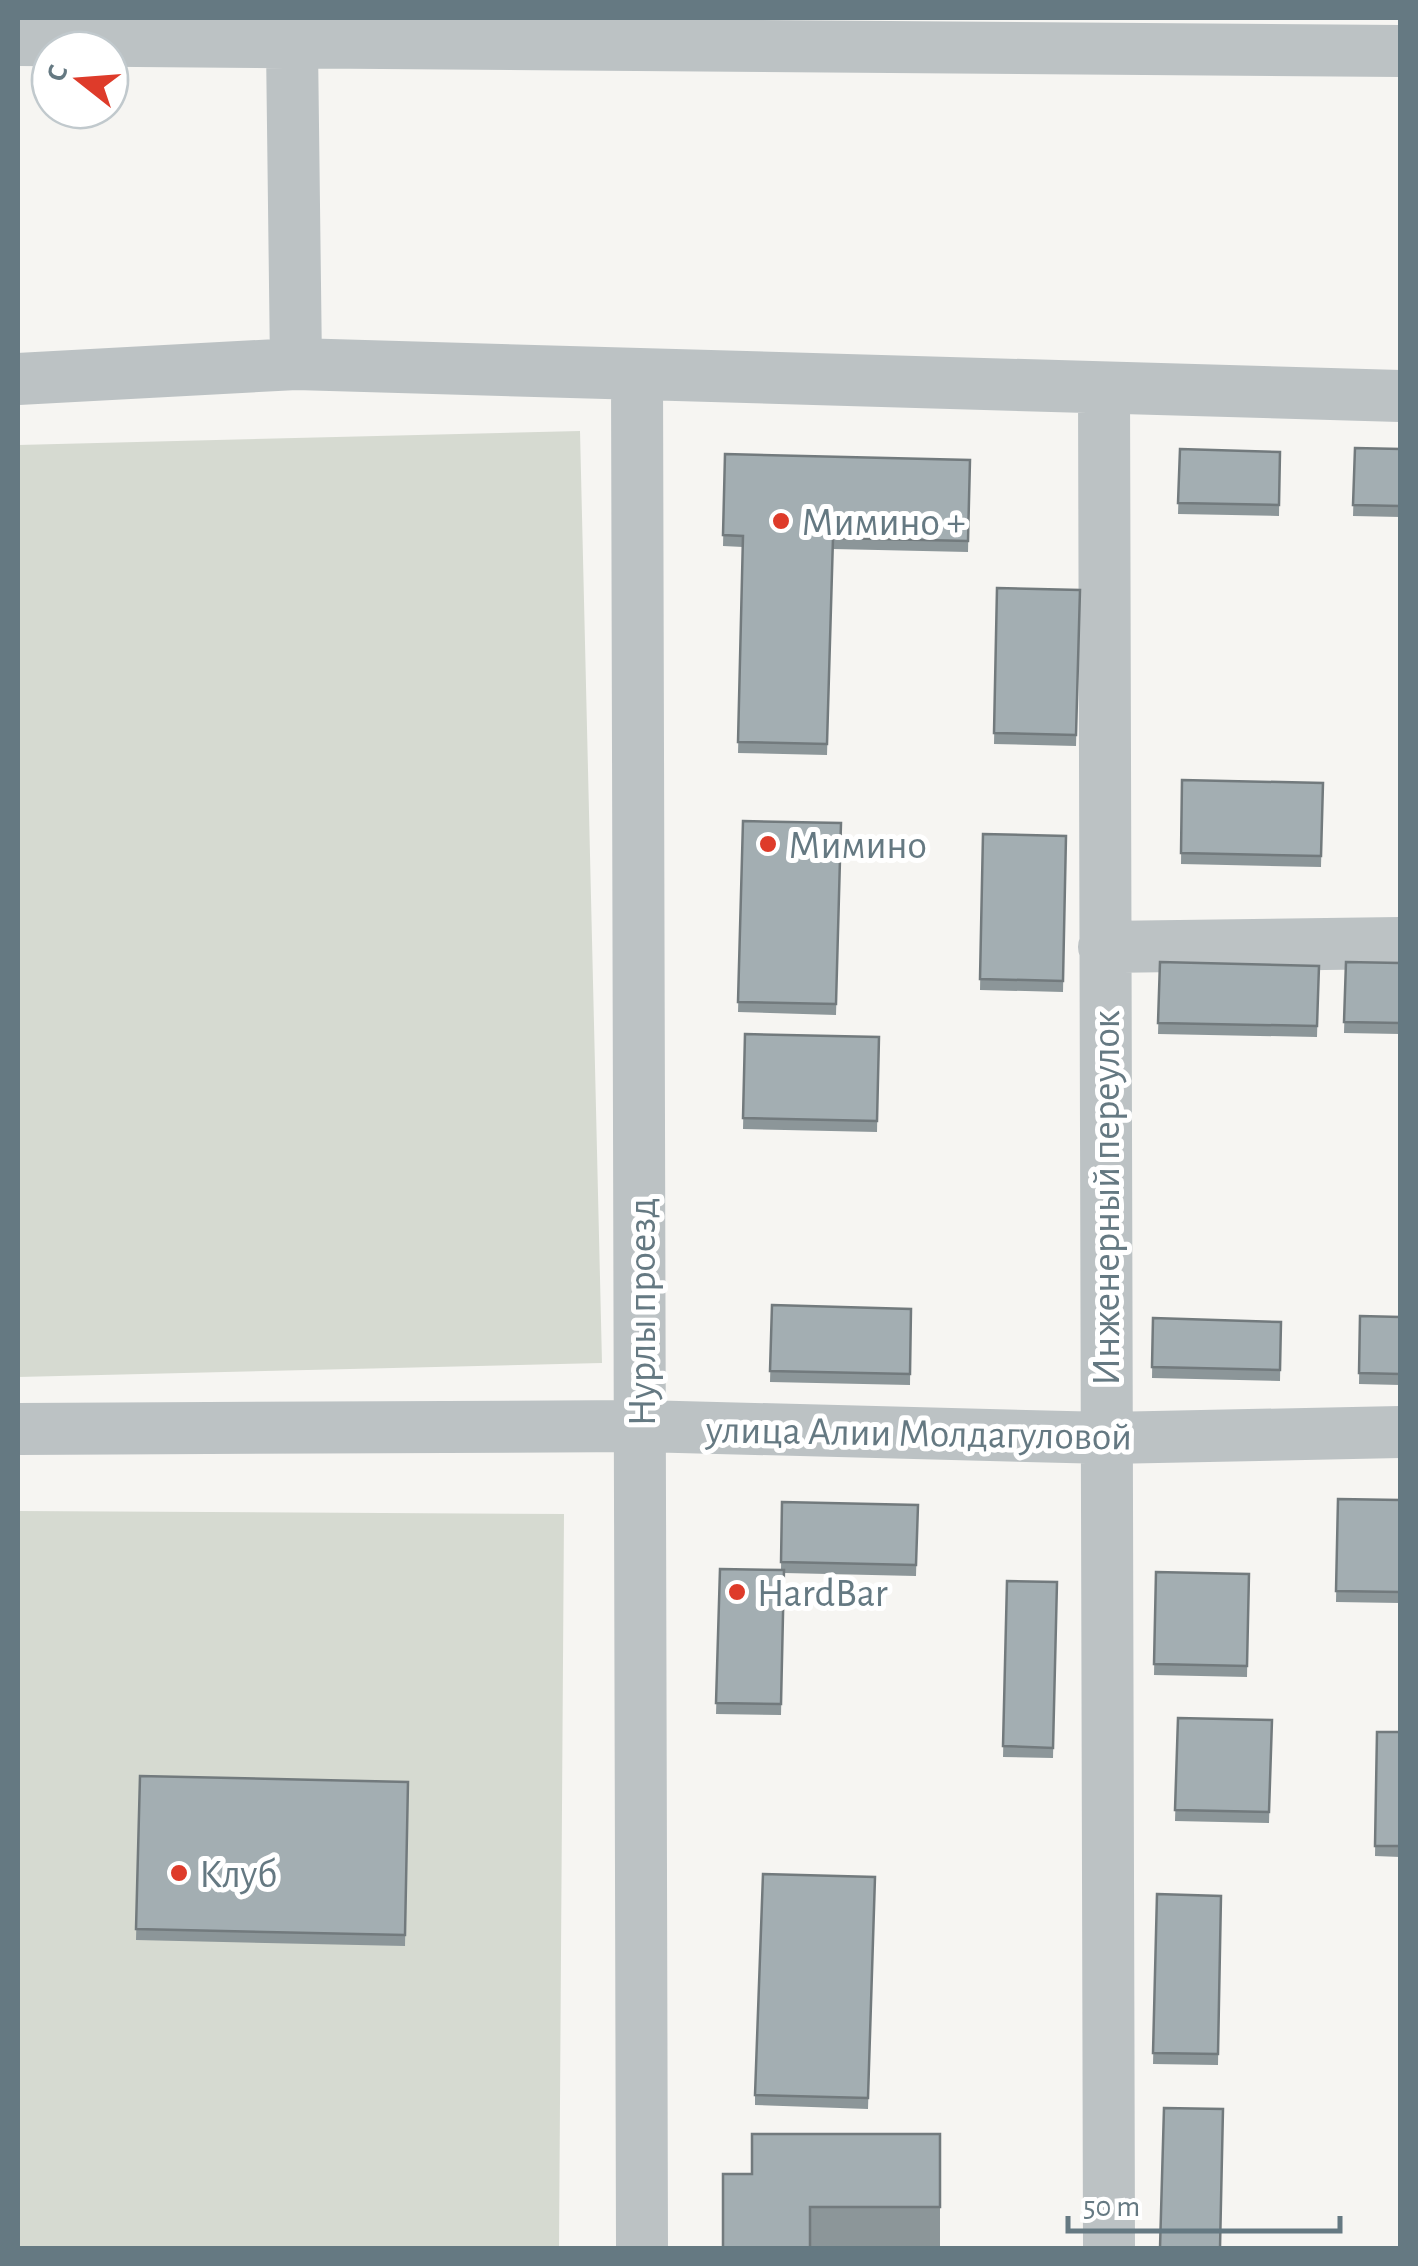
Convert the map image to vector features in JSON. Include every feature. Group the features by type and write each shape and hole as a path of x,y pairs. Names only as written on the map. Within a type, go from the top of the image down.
{"street":[{"path":"18,40 72,29 172,28 292,46 1400,51"},
{"path":"292,46 296,364"},
{"path":"18,379 296,364 1400,396"},
{"name":"Нурлы проезд","path":"637,374 642,2248"},
{"name":"Инженерный переулок","path":"1104,388 1109,2248"},
{"path":"1104,947 1400,943"},
{"name":"улица Алии Молдагуловой","path":"18,1429 641,1426 1107,1438 1400,1432"}],"shaded area":[{"path":"580,431 602,1363 18,1377 18,445"},
{"path":"18,1511 564,1514 559,2248 18,2248"}],"building":[{"path":"1355,448 1400,449 1400,506 1353,505"},
{"path":"1180,449 1280,452 1279,505 1178,503"},
{"path":"725,454 970,460 968,541 833,538 827,744 738,742 743,536 723,535"},
{"path":"997,588 1080,590 1076,735 994,733"},
{"path":"1182,780 1323,783 1321,856 1181,853"},
{"path":"743,821 841,823 836,1004 738,1002"},
{"path":"983,834 1066,836 1063,981 980,979"},
{"path":"1160,962 1319,966 1317,1026 1158,1023"},
{"path":"1346,962 1400,963 1400,1023 1344,1022"},
{"path":"745,1034 879,1037 877,1121 743,1118"},
{"path":"772,1305 911,1309 910,1374 770,1371"},
{"path":"1360,1316 1400,1317 1400,1374 1359,1373"},
{"path":"1153,1318 1281,1322 1280,1370 1152,1367"},
{"path":"1338,1499 1400,1500 1400,1592 1336,1591"},
{"path":"782,1502 918,1505 916,1565 781,1562"},
{"path":"720,1569 784,1570 781,1704 716,1703"},
{"path":"1156,1572 1249,1574 1247,1666 1154,1664"},
{"path":"1007,1581 1057,1582 1053,1748 1003,1746"},
{"path":"1178,1718 1272,1720 1269,1812 1175,1810"},
{"path":"1377,1732 1400,1732 1400,1846 1375,1846"},
{"path":"140,1776 408,1782 405,1935 136,1929"},
{"path":"763,1874 875,1877 868,2098 755,2095"},
{"path":"1157,1894 1221,1896 1218,2054 1153,2053"},
{"path":"1164,2108 1223,2109 1220,2248 1160,2248"},
{"path":"752,2134 940,2134 940,2207 810,2207 810,2248 723,2248 723,2174 752,2174"}],"place":[{"name":"Мимино +","path":"781,521"},
{"name":"Мимино","path":"768,844"},
{"name":"HardBar","path":"737,1592"},
{"name":"Клуб","path":"179,1873"}]}
